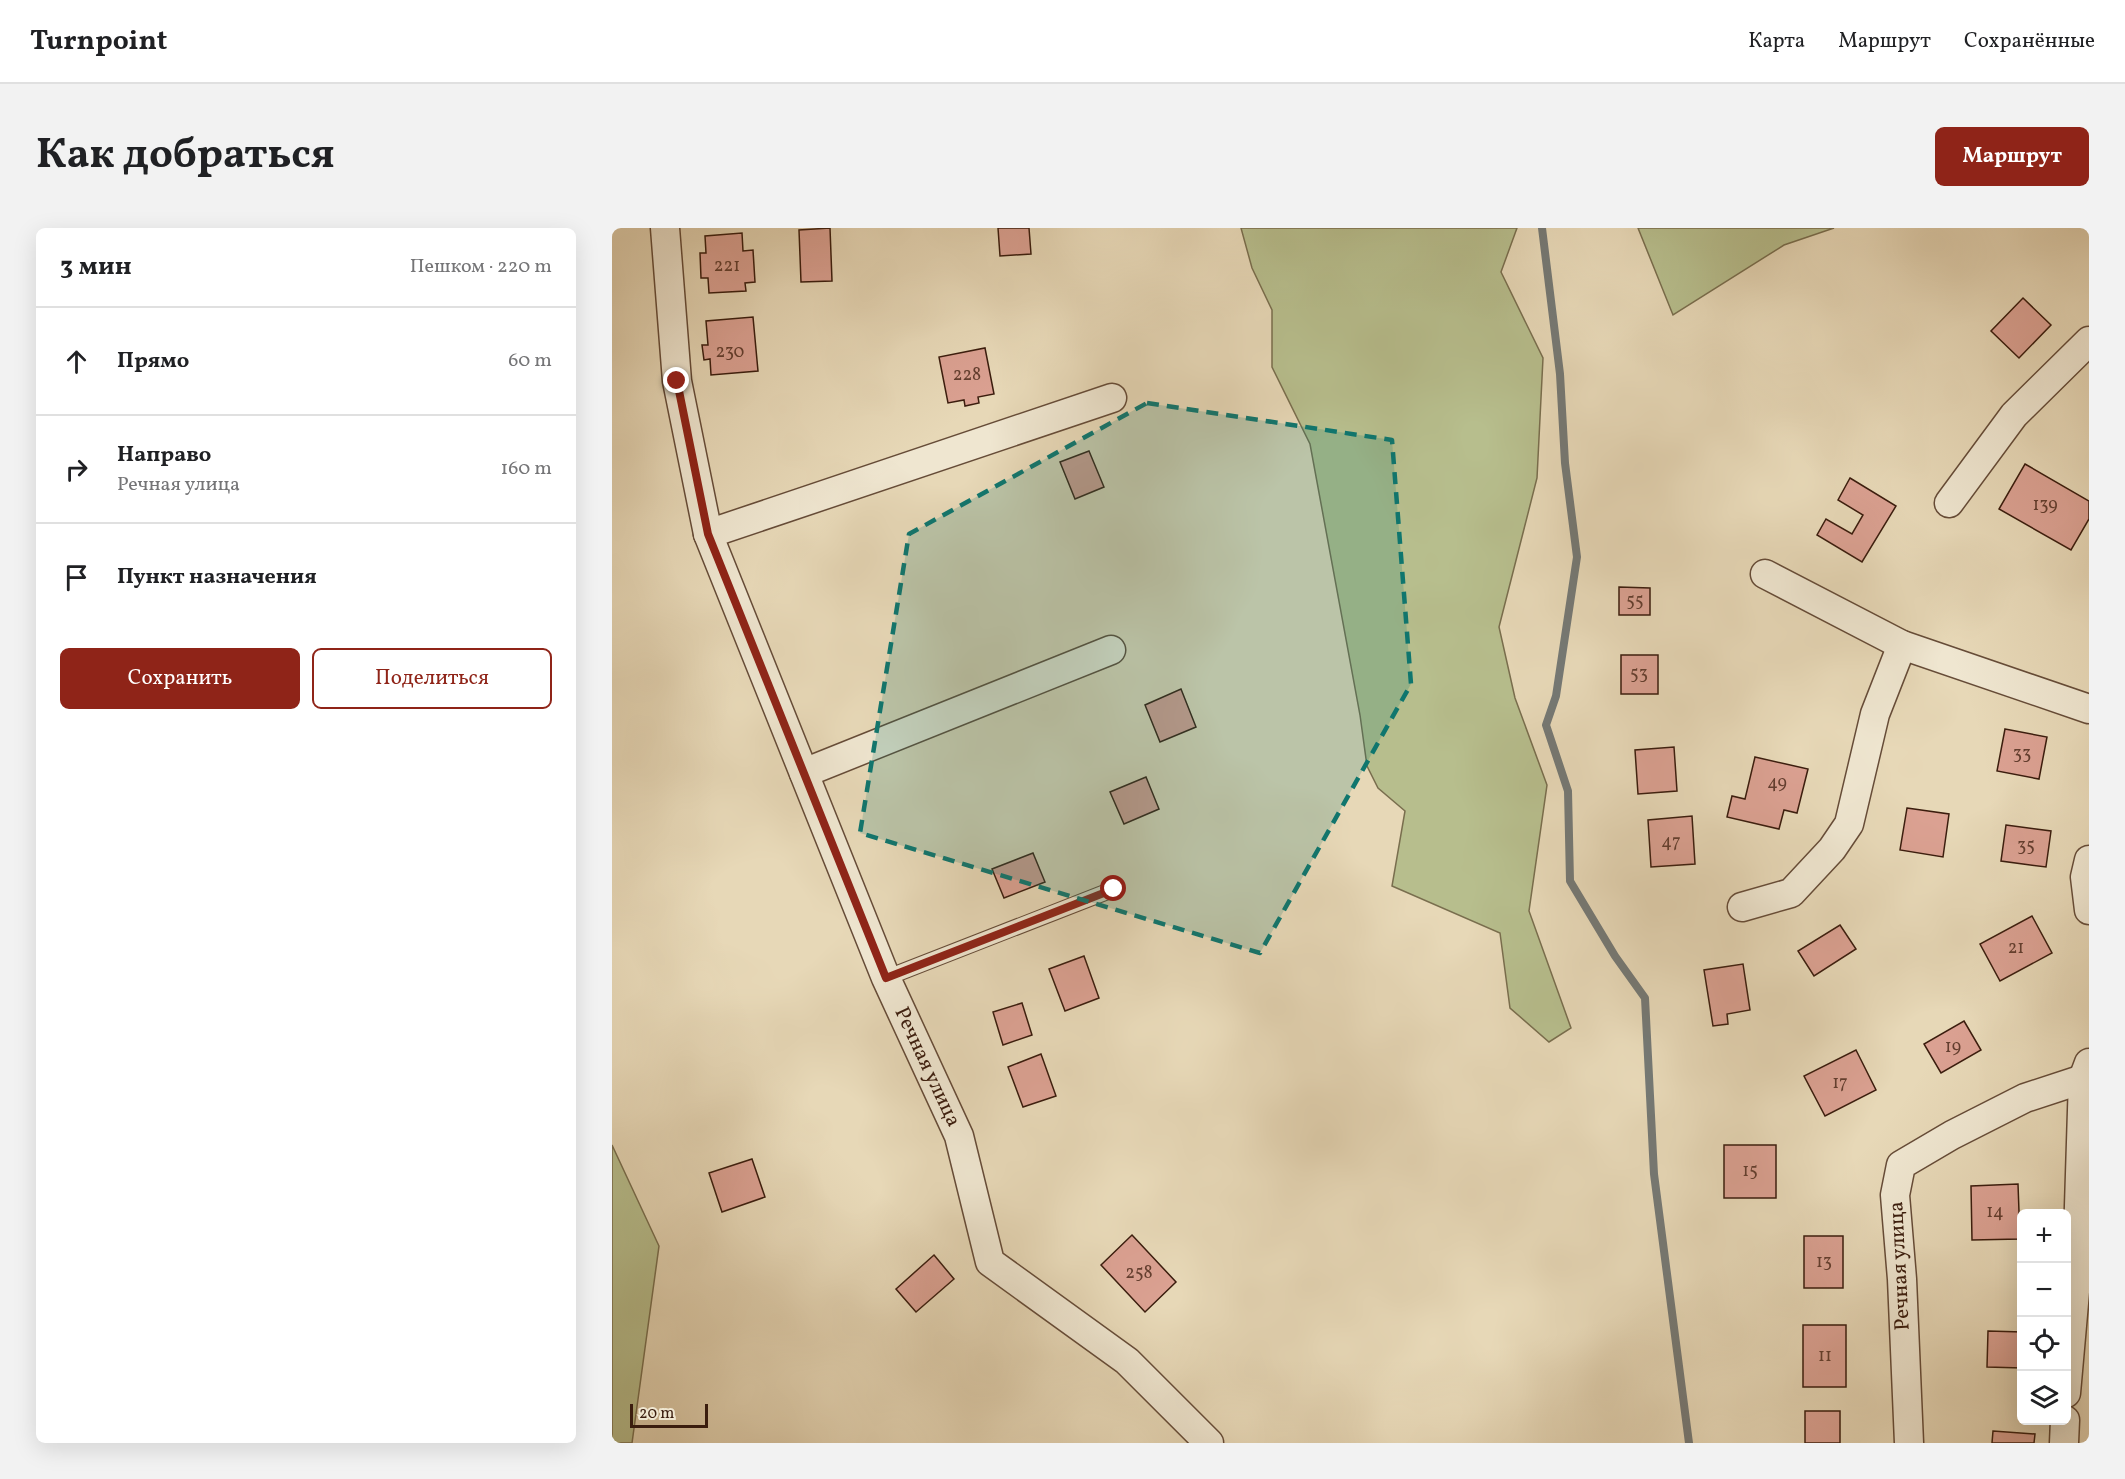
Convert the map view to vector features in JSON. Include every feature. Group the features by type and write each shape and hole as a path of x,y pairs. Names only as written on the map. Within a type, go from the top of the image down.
{"street":[{"name":"Речная улица","path":"665,228 677,381 708,534 886,978 959,1136 990,1262 1127,1361 1209,1443"},
{"path":"1949,503 2014,415 2089,341"},
{"path":"708,534 1112,398"},
{"path":"1765,574 1902,645 2089,709"},
{"path":"1742,907 1791,893 1833,849 1849,824 1875,714 1902,645"},
{"path":"804,773 1111,650"},
{"path":"2089,860 2085,877 2089,910"},
{"name":"Речная улица","path":"1909,1443 1902,1279 1895,1195 1901,1165 1952,1135 2025,1098 2086,1071"},
{"path":"2069,1371 2078,1269 2086,1071"},
{"path":"2064,1443 2065,1425"}],"lane":[{"path":"886,978 1114,889"}],"highlighted area":[{"path":"1147,403 1392,440 1411,684 1260,953 860,833 909,534"}],"green space":[{"path":"1241,228 1517,228 1501,272 1543,358 1537,478 1499,627 1515,698 1547,785 1529,911 1571,1028 1549,1042 1510,1008 1500,933 1392,886 1405,811 1378,788 1367,766 1360,715 1310,444 1272,367 1272,310 1252,268"},
{"path":"1638,228 1834,228 1784,245 1673,315"},
{"path":"612,1145 659,1246 632,1443 612,1443"}],"building":[{"path":"830,228 832,281 801,282 799,230"},
{"path":"998,228 1029,228 1031,254 1000,256"},
{"path":"742,233 743,251 753,250 755,282 745,283 746,291 709,293 708,278 701,278 700,253 706,253 705,236"},
{"path":"2023,298 2051,325 2019,358 1991,331"},
{"path":"753,317 758,371 711,375 710,359 704,360 702,345 708,345 706,321"},
{"path":"985,348 994,394 978,397 979,403 965,406 964,400 948,403 939,357"},
{"path":"1089,451 1104,487 1075,499 1060,462"},
{"path":"2025,464 2089,501 2089,519 2071,550 1999,509"},
{"path":"1850,478 1896,506 1862,562 1817,535 1826,519 1852,534 1863,515 1838,500"},
{"path":"1619,587 1650,588 1650,615 1619,615"},
{"path":"1621,655 1658,655 1658,694 1621,694"},
{"path":"1181,689 1196,727 1160,742 1145,705"},
{"path":"2005,729 2047,737 2039,779 1997,771"},
{"path":"1674,747 1677,791 1638,794 1635,750"},
{"path":"1755,757 1808,769 1797,813 1784,810 1779,829 1727,817 1732,796 1745,799"},
{"path":"1146,777 1159,809 1124,824 1110,792"},
{"path":"1907,808 1949,814 1943,857 1900,850"},
{"path":"1692,816 1695,864 1651,867 1648,820"},
{"path":"2006,825 2051,831 2046,867 2001,861"},
{"path":"1033,853 1045,882 1004,898 992,869"},
{"path":"2032,916 2052,953 2000,981 1980,944"},
{"path":"1840,925 1856,949 1814,976 1798,951"},
{"path":"1084,956 1099,998 1065,1011 1049,969"},
{"path":"1743,964 1750,1010 1727,1014 1728,1024 1713,1026 1704,970"},
{"path":"1022,1003 1032,1035 1003,1045 993,1012"},
{"path":"1964,1021 1981,1050 1941,1073 1924,1044"},
{"path":"1856,1050 1876,1090 1825,1116 1804,1076"},
{"path":"1041,1054 1056,1096 1023,1107 1008,1067"},
{"path":"1724,1145 1776,1145 1776,1198 1724,1198"},
{"path":"752,1159 765,1197 722,1212 709,1173"},
{"path":"2018,1184 2017,1239 1972,1240 1971,1186"},
{"path":"1132,1235 1176,1282 1145,1312 1101,1265"},
{"path":"1804,1236 1843,1236 1843,1288 1804,1288"},
{"path":"934,1255 954,1279 916,1312 896,1289"},
{"path":"1803,1325 1846,1325 1846,1387 1803,1387"},
{"path":"1988,1331 2017,1332 2017,1368 1987,1367"},
{"path":"1805,1411 1840,1411 1840,1443 1805,1443"},
{"path":"1993,1431 2035,1434 2034,1443 1992,1443"}],"waterway":[{"path":"1542,228 1560,374 1565,463 1577,557 1556,696 1546,725 1568,791 1570,881 1615,956 1645,998 1654,1174 1689,1443"}],"route":[{"path":"677,381 708,534 886,978 1114,889"}]}
